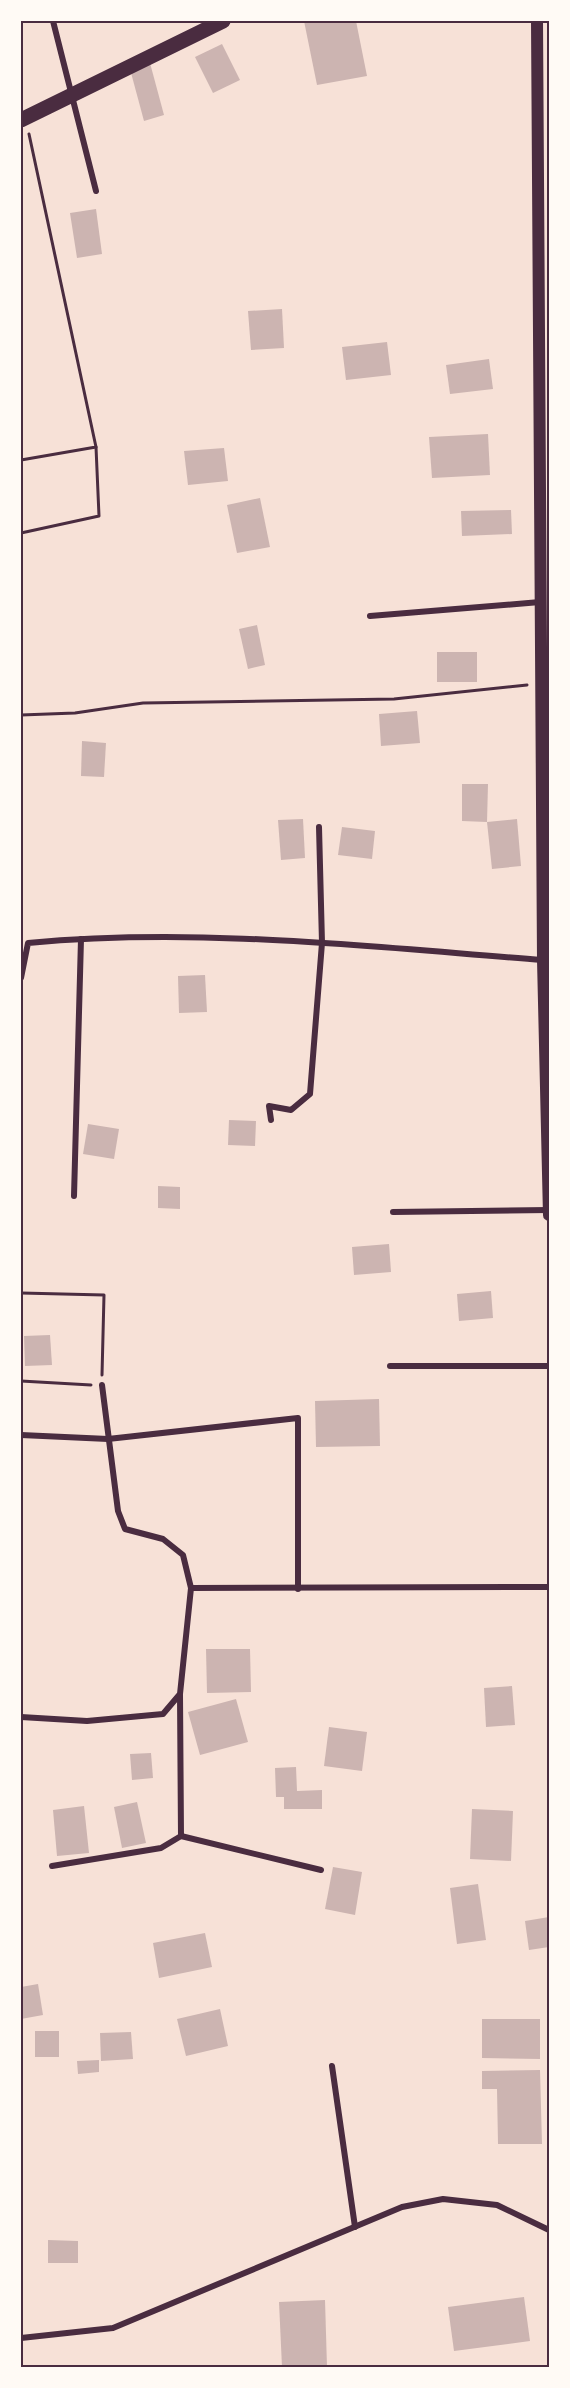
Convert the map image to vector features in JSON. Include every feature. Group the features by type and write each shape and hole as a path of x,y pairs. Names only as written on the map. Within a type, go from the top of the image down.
{"main road":[{"path":"23,119 223,21"},
{"path":"537,21 536,106 543,257 540,602 541,684 545,728 543,960 549,1215"}],"street":[{"path":"53,21 96,191"},
{"path":"536,106 549,103"},
{"path":"370,616 540,602"},
{"path":"271,1120 269,1106 291,1110 310,1094 322,943 319,826"},
{"path":"21,978 28,943 81,939 232,937 543,960"},
{"path":"74,1196 81,939"},
{"path":"393,1212 549,1210"},
{"path":"390,1366 549,1366"},
{"path":"102,1385 118,1511 125,1529 163,1539 183,1555 191,1588 180,1694 181,1836"},
{"path":"21,1435 108,1439 298,1418 298,1588"},
{"path":"191,1588 549,1587"},
{"path":"21,1717 87,1721 163,1714 180,1694"},
{"path":"52,1866 161,1848 181,1836 321,1870"},
{"path":"332,2066 355,2227"},
{"path":"21,2338 113,2328 402,2207 443,2199 497,2205 549,2230"}],"path":[{"path":"21,533 99,516 96,447 23,119"},
{"path":"21,460 96,447"},
{"path":"21,715 75,713 143,703 394,699 541,684"},
{"path":"21,1293 104,1295 102,1385 21,1381"}],"building":[{"path":"304,21 356,21 367,76 317,85"},
{"path":"222,44 240,80 213,93 195,57"},
{"path":"150,63 164,115 144,121 130,69"},
{"path":"96,209 102,254 77,258 70,213"},
{"path":"282,309 284,348 251,350 248,311"},
{"path":"387,342 391,375 346,380 342,347"},
{"path":"489,359 493,389 450,394 446,365"},
{"path":"488,434 490,475 432,478 429,437"},
{"path":"224,448 228,481 188,485 184,451"},
{"path":"260,498 270,547 237,553 227,505"},
{"path":"511,510 512,534 462,536 461,511"},
{"path":"257,625 265,665 248,669 239,629"},
{"path":"437,652 477,652 477,682 437,682"},
{"path":"417,711 420,743 381,746 379,714"},
{"path":"82,741 106,743 104,777 81,776"},
{"path":"462,784 488,784 487,822 462,821"},
{"path":"303,819 305,858 281,860 278,820"},
{"path":"517,819 521,866 492,869 487,822"},
{"path":"342,827 375,831 372,859 338,855"},
{"path":"205,975 207,1012 179,1013 178,976"},
{"path":"229,1120 256,1121 255,1146 228,1145"},
{"path":"88,1124 119,1129 114,1159 83,1154"},
{"path":"158,1186 180,1187 180,1209 158,1208"},
{"path":"389,1244 391,1272 354,1275 352,1247"},
{"path":"491,1291 493,1318 459,1321 457,1294"},
{"path":"50,1335 52,1365 25,1366 24,1336"},
{"path":"379,1399 380,1446 316,1447 315,1401"},
{"path":"206,1649 250,1649 251,1692 207,1693"},
{"path":"512,1686 515,1725 486,1727 484,1688"},
{"path":"236,1699 248,1742 200,1755 188,1712"},
{"path":"329,1727 367,1732 362,1771 324,1766"},
{"path":"151,1753 153,1778 132,1780 130,1754"},
{"path":"296,1767 297,1791 322,1790 322,1809 284,1809 284,1797 276,1797 275,1768"},
{"path":"137,1802 146,1843 122,1848 114,1807"},
{"path":"84,1806 89,1853 57,1856 53,1810"},
{"path":"472,1809 513,1811 511,1861 470,1859"},
{"path":"333,1867 362,1872 355,1915 325,1909"},
{"path":"478,1884 486,1940 457,1944 450,1888"},
{"path":"549,1917 549,1947 529,1950 525,1921"},
{"path":"205,1933 212,1967 159,1978 153,1943"},
{"path":"38,1984 43,2015 21,2019 21,1987"},
{"path":"220,2009 228,2046 186,2056 177,2019"},
{"path":"482,2019 540,2019 540,2059 482,2058"},
{"path":"35,2031 59,2031 59,2057 35,2057"},
{"path":"131,2032 133,2059 101,2061 100,2033"},
{"path":"99,2060 99,2072 78,2074 77,2061"},
{"path":"540,2070 542,2144 498,2144 497,2089 482,2089 482,2071"},
{"path":"48,2240 78,2241 78,2263 48,2263"},
{"path":"524,2297 530,2341 454,2351 448,2307"},
{"path":"325,2300 327,2367 282,2367 279,2302"}]}
